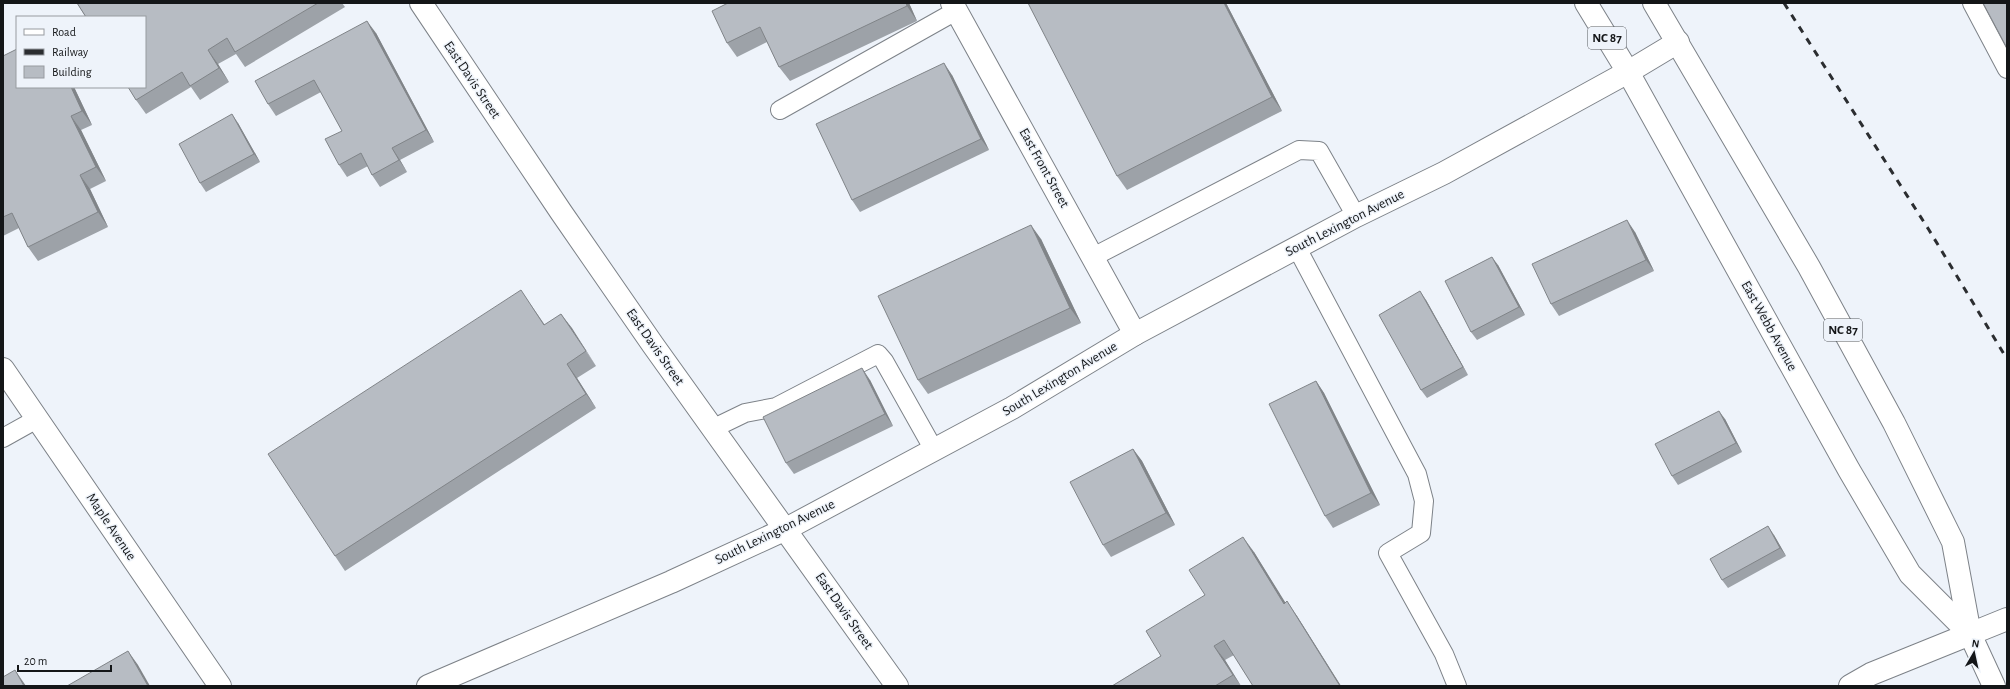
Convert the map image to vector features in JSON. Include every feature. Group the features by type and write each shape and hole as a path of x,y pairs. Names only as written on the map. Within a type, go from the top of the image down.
{"main road":[{"name":"East Davis Street","path":"421,3 561,212 897,686"},
{"name":"East Webb Avenue","path":"1586,3 1628,72 1841,456 1910,574 1970,634"},
{"name":"East Webb Avenue","path":"1654,3 1809,267 1894,423 1953,542 1970,634 1994,686"},
{"name":"East Front Street","path":"954,7 1135,334"},
{"name":"South Lexington Avenue","path":"428,686 671,582 786,529 1012,408 1135,334 1356,216 1444,173 1628,72 1678,42"},
{"name":"Maple Avenue","path":"3,368 220,686"},
{"path":"1850,686 1871,674 2007,619"}],"lane":[{"path":"1972,3 2007,69"},
{"path":"780,110 954,7"},
{"path":"1093,257 1299,150 1319,151 1356,216"},
{"path":"1297,248 1417,474 1424,501 1422,533 1388,553 1444,654 1457,686"},
{"path":"714,428 746,413 776,408 878,354 884,361 934,450"},
{"path":"3,438 37,419"}],"building":[{"path":"77,3 318,3 235,52 227,38 208,50 219,68 190,86 182,72 136,100 129,88 146,88 146,16 85,16"},
{"path":"728,3 906,3 907,6 779,67 760,27 727,43 712,11"},
{"path":"1028,3 1224,3 1272,97 1117,176"},
{"path":"1983,3 2007,3 2007,48"},
{"path":"367,21 426,130 392,148 399,160 372,175 361,153 339,165 325,139 342,131 314,80 268,104 255,81"},
{"path":"16,50 16,88 71,88 82,111 71,116 96,167 80,175 98,212 28,247 12,213 3,217 3,56"},
{"path":"944,63 981,139 852,200 816,124"},
{"path":"232,114 254,154 200,183 179,144"},
{"path":"1627,220 1646,260 1551,304 1532,264"},
{"path":"1031,225 1070,308 918,380 878,296"},
{"path":"1492,257 1519,307 1471,332 1445,281"},
{"path":"521,290 544,325 561,314 586,351 567,364 586,394 335,556 268,454"},
{"path":"1420,291 1463,367 1421,390 1379,315"},
{"path":"862,368 885,414 786,463 763,417"},
{"path":"1316,381 1371,493 1325,516 1269,404"},
{"path":"1719,411 1736,443 1672,476 1655,444"},
{"path":"1133,449 1166,513 1103,545 1070,482"},
{"path":"1768,526 1780,548 1722,580 1710,559"},
{"path":"1243,537 1284,604 1287,601 1340,686 1253,686 1224,640 1214,646 1233,675 1215,686 1112,686 1161,656 1146,631 1205,595 1189,570"},
{"path":"128,651 148,686 67,686"},
{"path":"15,670 24,686 3,686 3,677"}],"railway":[{"path":"1784,3 1929,230 2007,359"}]}
